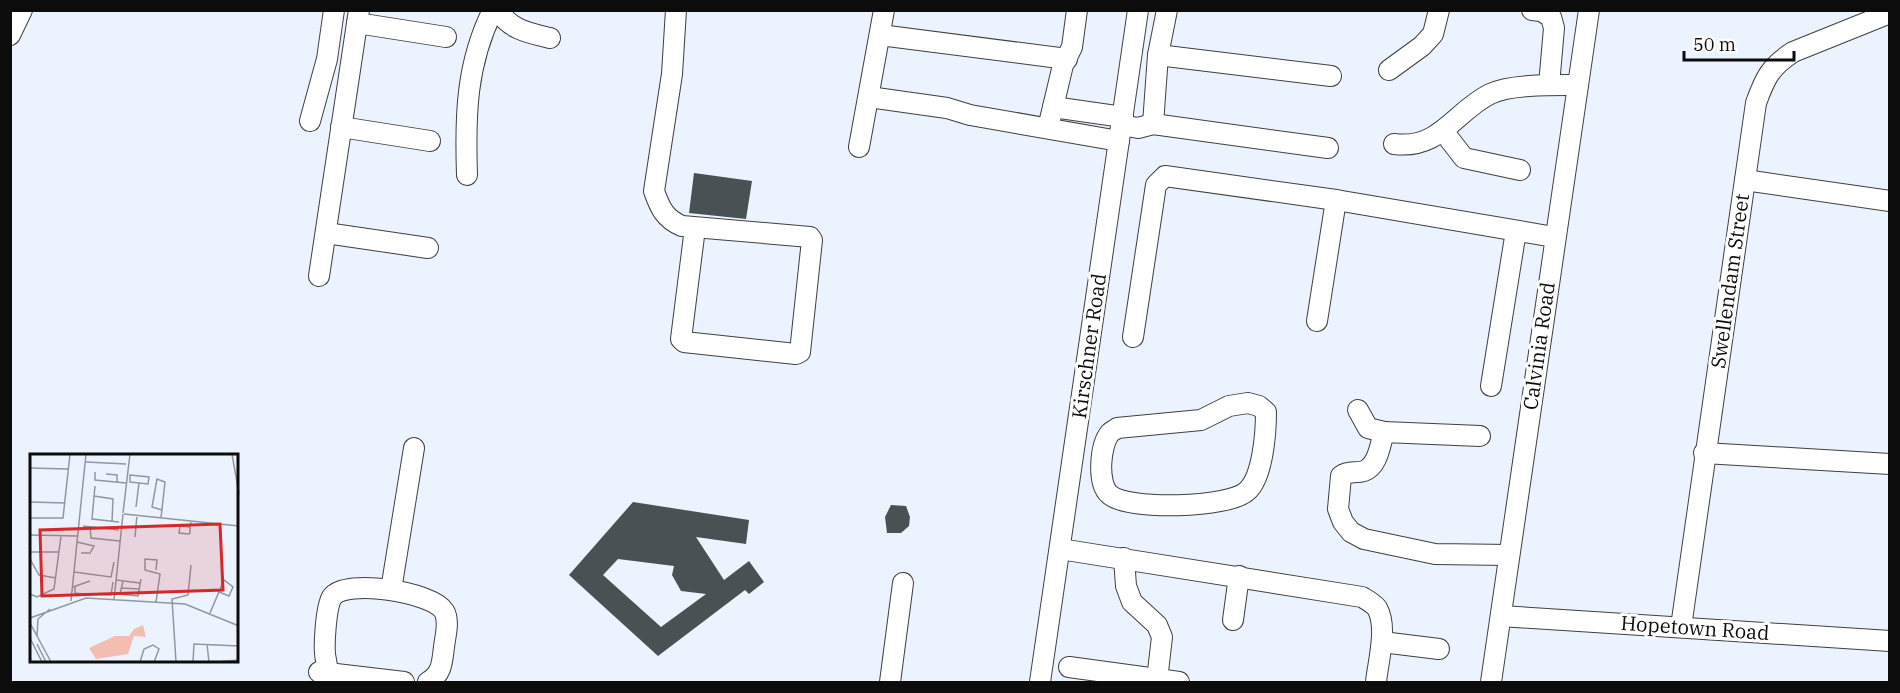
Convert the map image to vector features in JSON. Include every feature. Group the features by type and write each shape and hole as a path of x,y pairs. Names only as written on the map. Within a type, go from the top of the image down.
{"street":[{"path":"10,35 22,10"},
{"path":"310,121 327,58 334,10"},
{"path":"466,175 465,120 471,77 481,35 493,10"},
{"path":"498,10 504,21 522,32 550,38"},
{"path":"676,10 672,75 654,191 660,208 670,221 695,228 810,237 812,240 800,352 796,354 684,342 681,339 695,228"},
{"path":"672,75 684,40 688,10"},
{"path":"858,147 884,10"},
{"path":"1048,128 1063,65 1071,47 1077,10"},
{"name":"Kirschner Road","path":"1040,682 1138,10"},
{"path":"1153,124 1158,55 1167,10"},
{"path":"1389,70 1422,46 1433,34 1439,10"},
{"path":"1532,10 1541,11 1551,17 1554,28 1549,85"},
{"name":"Calvinia Road","path":"1491,682 1554,237 1589,10"},
{"name":"Swellendam Street","path":"1681,627 1704,453 1756,103 1770,70 1780,60 1793,52 1872,18 1890,13"},
{"path":"319,276 358,17 446,38"},
{"path":"880,35 1066,59"},
{"path":"1158,55 1331,76"},
{"path":"1394,144 1410,146 1420,144 1443,130 1490,94 1504,89 1578,85"},
{"path":"869,97 947,108 970,115 1048,128 1138,128 1153,124 1328,148"},
{"path":"1053,107 1121,128"},
{"path":"341,127 430,141"},
{"path":"1443,130 1464,158 1520,170"},
{"path":"1133,337 1156,185 1165,176 1336,200 1500,226 1554,237"},
{"path":"1745,180 1890,201"},
{"path":"1317,321 1336,200"},
{"path":"1491,386 1516,231"},
{"path":"326,233 428,248"},
{"path":"1077,428 1110,433 1117,428 1201,420 1229,406 1248,402 1259,406 1266,412 1263,451 1254,483 1246,493 1229,501 1204,505 1151,504 1119,500 1108,494 1102,481 1101,470 1103,447 1110,433"},
{"path":"1358,410 1368,428 1384,432 1480,436"},
{"path":"1384,432 1373,464 1364,471 1347,472 1341,476 1338,509 1342,522 1351,532 1364,539 1435,554 1509,555"},
{"path":"391,590 414,448"},
{"path":"1704,453 1890,464"},
{"path":"1060,549 1362,597 1373,603 1378,610 1382,642 1376,682"},
{"path":"1124,558 1126,586 1132,602 1157,625 1162,636 1158,680"},
{"path":"1233,620 1239,576"},
{"path":"890,682 903,583"},
{"path":"404,682 324,674 328,609 333,595 349,589 391,590 423,597 434,602 444,611 446,623 441,670 428,682"},
{"name":"Hopetown Road","path":"1501,616 1890,641"},
{"path":"1382,642 1439,649"},
{"path":"1069,666 1179,682"}],"building":[{"path":"694,173 752,181 746,219 689,213"},
{"path":"633,502 749,520 746,544 696,537 724,580 749,561 764,582 749,594 745,590 658,656 569,575","holes":["618,559 674,566 672,575 681,591 706,594 661,627 603,575"]},
{"path":"891,505 906,506 910,517 909,526 901,533 887,533 885,517"}]}
